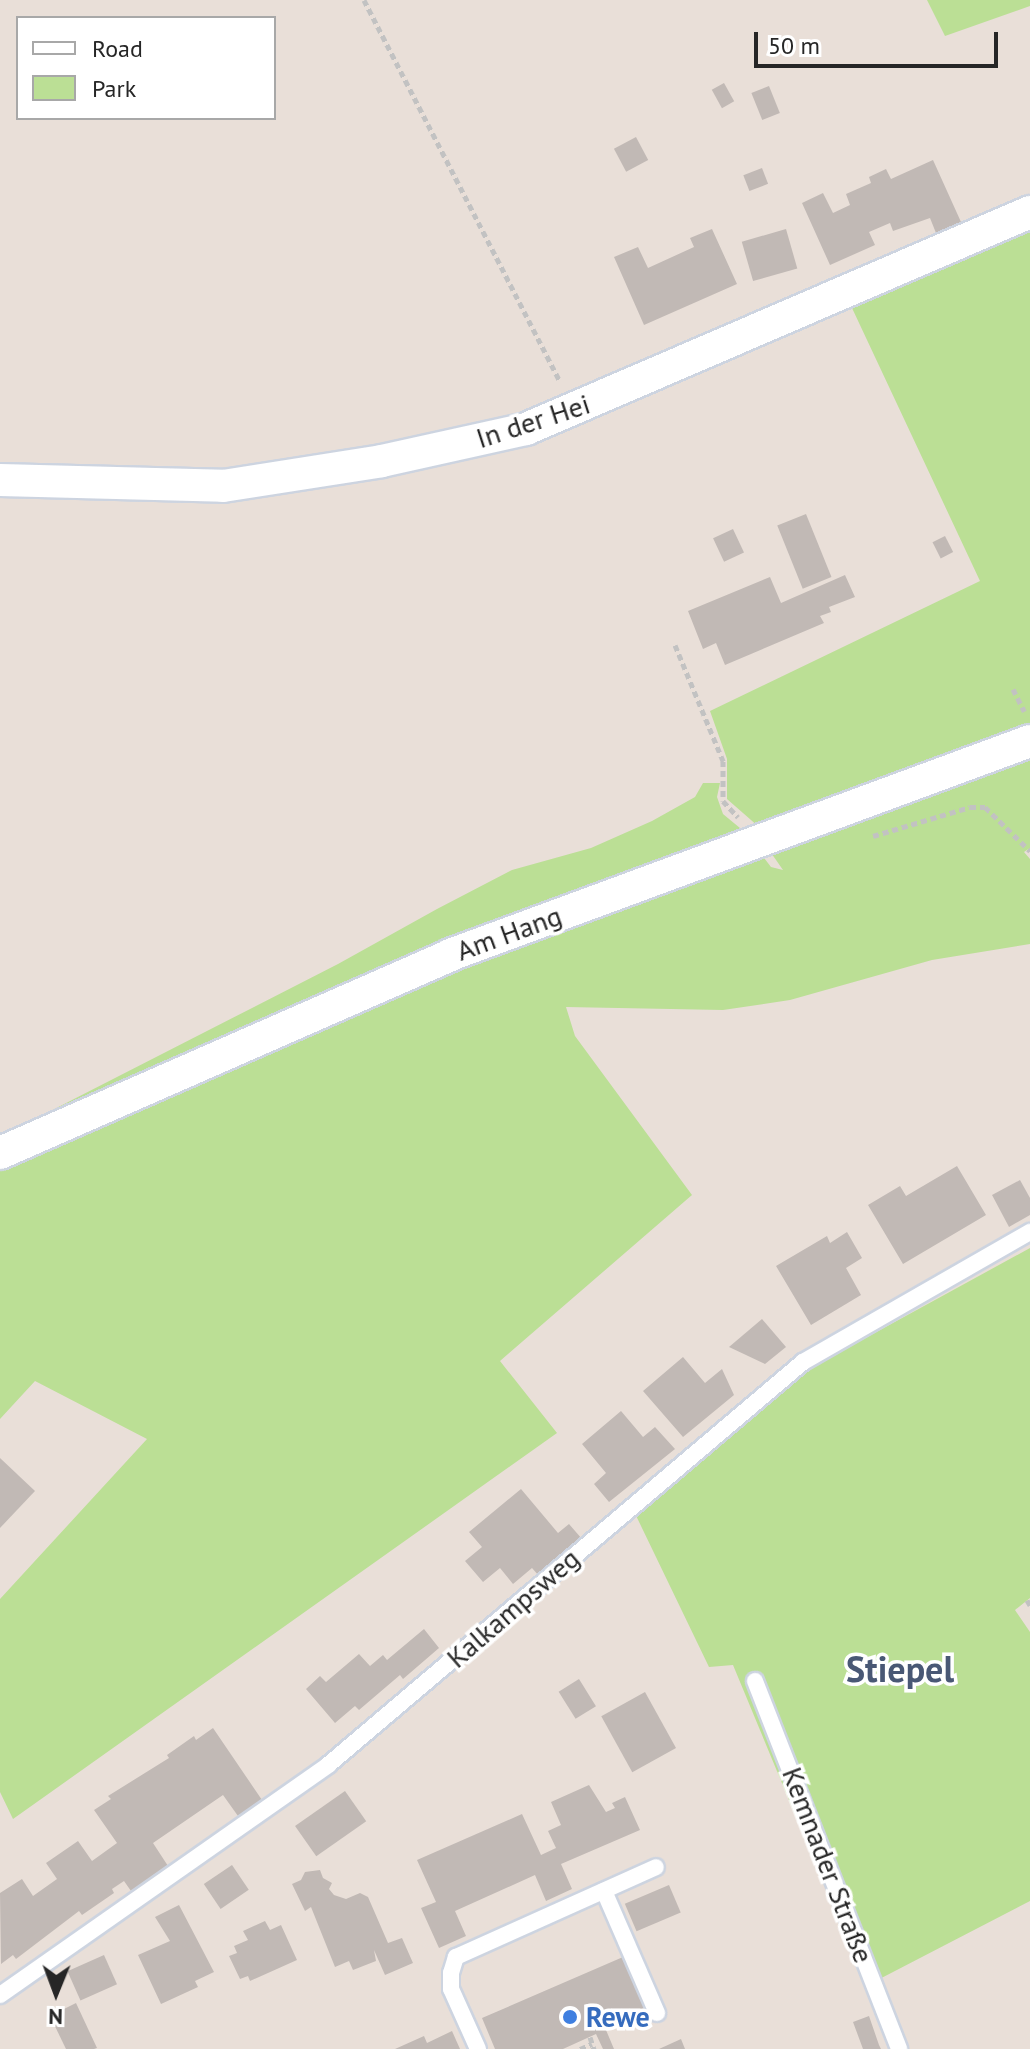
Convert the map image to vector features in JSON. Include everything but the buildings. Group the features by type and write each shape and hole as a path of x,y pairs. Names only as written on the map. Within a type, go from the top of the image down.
{"street":[{"name":"In der Hei","path":"0,480 223,486 411,455 526,429 1030,212"},
{"name":"Am Hang","path":"0,1153 450,955 1030,741"}],"lane":[{"name":"Kalkampsweg","path":"0,1995 328,1765 803,1362 1030,1232"},
{"name":"Kemnader Straße","path":"755,1681 899,2049"},
{"path":"478,2049 451,1989 451,1973 456,1957 656,1867"},
{"path":"604,1891 657,2013"}],"path":[{"path":"364,0 574,410"},
{"path":"675,645 723,761 723,801 727,809 747,824 758,841"},
{"path":"1013,689 1030,723"},
{"path":"953,813 985,807 1030,851"},
{"path":"580,2049 592,2043"}],"green space":[{"path":"927,0 1030,0 1030,6 945,36"},
{"path":"1030,227 1030,726 759,827 727,799 727,759 710,711 980,581 852,308"},
{"path":"1030,753 1030,848 1024,852 1030,859 1030,944 932,960 790,1000 723,1010 566,1007 575,1036 692,1195 500,1361 557,1433 13,1819 0,1792 0,1599 147,1439 35,1381 0,1419 0,1167 353,1007 758,850 771,867 783,870 767,847"},
{"path":"703,783 720,783 717,797 723,814 746,833 34,1132 29,1122 338,964 437,909 512,870 591,848 652,821 695,797"},
{"path":"1030,1248 1030,1598 1015,1610 1030,1632 1030,1901 866,1986 733,1665 709,1667 628,1499 818,1364"}],"place":[{"name":"Rewe","path":"570,2017"}],"district":[{"name":"Stiepel","path":"900,1669"}]}
